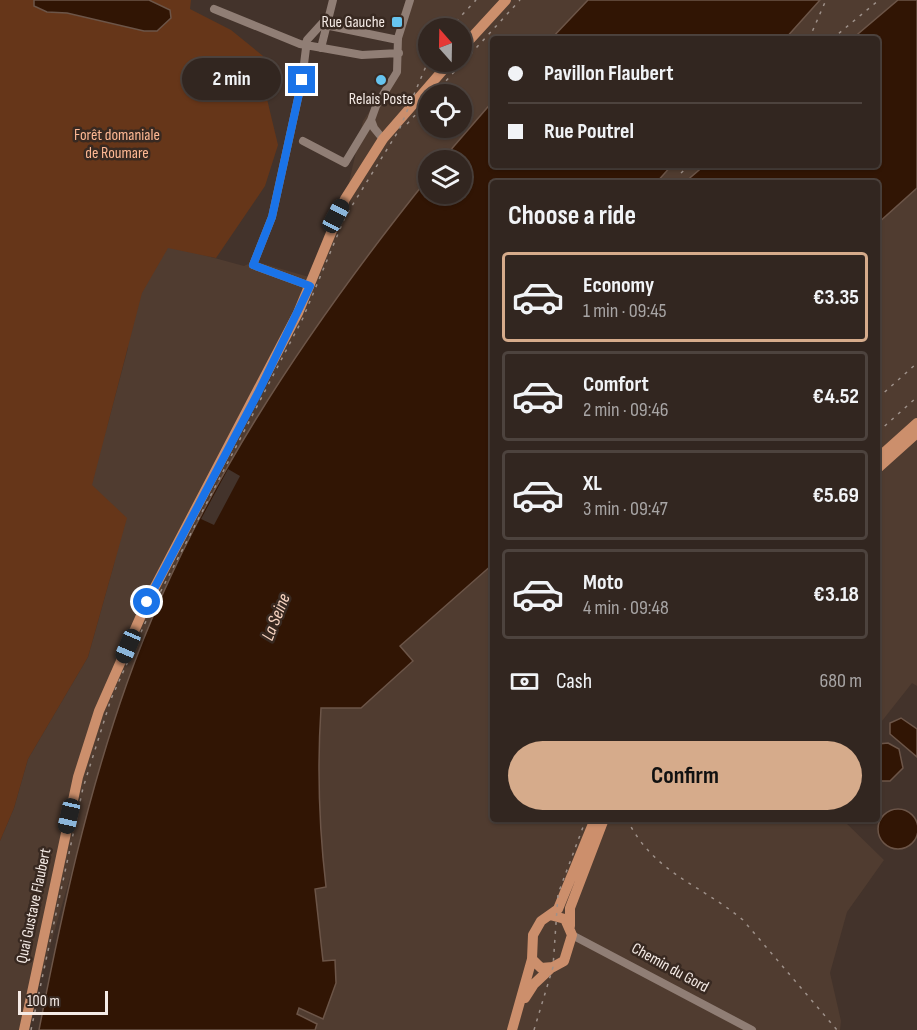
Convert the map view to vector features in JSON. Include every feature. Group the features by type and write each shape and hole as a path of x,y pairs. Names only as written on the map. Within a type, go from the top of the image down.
{"main road":[{"path":"472,37 506,0"},
{"name":"Quai Gustave Flaubert","path":"24,1030 78,777 99,711 147,602 258,393 310,286 336,216 383,139 441,72"},
{"path":"880,456 917,423"},
{"path":"880,466 917,433"},
{"path":"512,1030 522,1003 532,959 533,935 541,921 558,909 594,822"},
{"path":"522,1003 534,984 551,968 564,961 571,930 570,908 603,822"},
{"path":"550,915 558,915 571,930"},
{"path":"532,959 541,969 551,968"}],"street":[{"path":"321,48 333,0"},
{"path":"303,141 345,163 371,120 376,106 395,79 399,53 398,40 410,0"},
{"path":"214,9 306,45 362,55 399,53"},
{"path":"326,22 398,40"},
{"path":"310,286 253,265 272,217 302,80 307,40 326,22"},
{"path":"371,120 383,139"},
{"name":"Chemin du Gord","path":"571,930 752,1030"}],"shaded area":[{"path":"406,0 610,0 578,36 490,36 490,133 472,150 418,150 418,204 423,204 98,780 26,1030 0,1030 0,841 14,808 28,759 88,657 114,564 121,513 90,490 91,472 108,423 128,348 123,319 163,244 244,266 254,261 309,277 345,200 363,121 392,78 396,63 396,27"},
{"path":"820,0 898,0 856,36 788,36"},
{"path":"669,168 702,168 688,180 659,180"},
{"path":"917,188 917,686 912,683 880,723 880,221"},
{"path":"490,567 490,822 845,822 884,860 847,912 830,973 841,1021 840,1030 315,1030 317,1024 296,1014 323,962 315,889 326,887 319,826 317,761 321,707 361,708 413,662 400,646"}],"green space":[{"name":"Forêt domaniale de Roumare","path":"0,0 34,0 34,6 47,12 67,13 144,31 157,31 170,10 149,0 191,0 190,9 231,30 263,56 267,99 278,145 265,186 216,258 168,248 142,293 92,485 127,518 88,657 28,759 14,808 0,841"}],"water":[{"path":"34,0 149,0 170,10 171,18 157,31 144,31 67,13 47,12 34,6"},
{"path":"588,0 820,0 788,36 554,36"},
{"path":"898,0 917,0 917,188 880,221 880,180 688,180 702,168 880,168 880,36 856,36"},
{"name":"La Seine","path":"490,104 490,168 669,168 659,180 490,180 490,567 400,646 413,661 361,708 321,708 319,798 326,887 315,889 323,961 335,960 336,983 323,1019 299,1008 297,1014 317,1024 315,1030 39,1030 66,898 88,811 127,683 154,615 184,548 257,418 339,294 418,191 418,204 472,204 472,150 451,150 461,138 472,138 472,125"},
{"path":"901,718 917,729 917,757 890,734 890,723"},
{"path":"888,743 899,749 903,768 890,781 880,781 880,744"},
{"path":"898,809 912,815 918,829 912,843 898,849 884,843 878,829 884,815"}],"pier":[{"path":"228,469 240,476 214,525 201,519"}],"railway":[{"path":"459,18 476,0"},
{"path":"443,84 520,0"},
{"path":"810,36 826,0"},
{"path":"836,36 879,0"},
{"path":"31,1030 83,788 111,699 151,610 303,318 345,217 399,130 424,72"},
{"path":"407,124 418,112"},
{"path":"681,173 687,168"},
{"path":"880,396 917,363"},
{"path":"880,430 917,397"},
{"path":"534,1030 553,967 558,894 585,822"},
{"path":"629,822 650,852 664,865 743,920 837,1030"}],"place":[{"name":"Rue Gauche","path":"397,22"},
{"name":"Relais Poste","path":"381,80"}],"route":[{"path":"147,602 258,393 310,286 253,265 272,217 302,80"}]}
